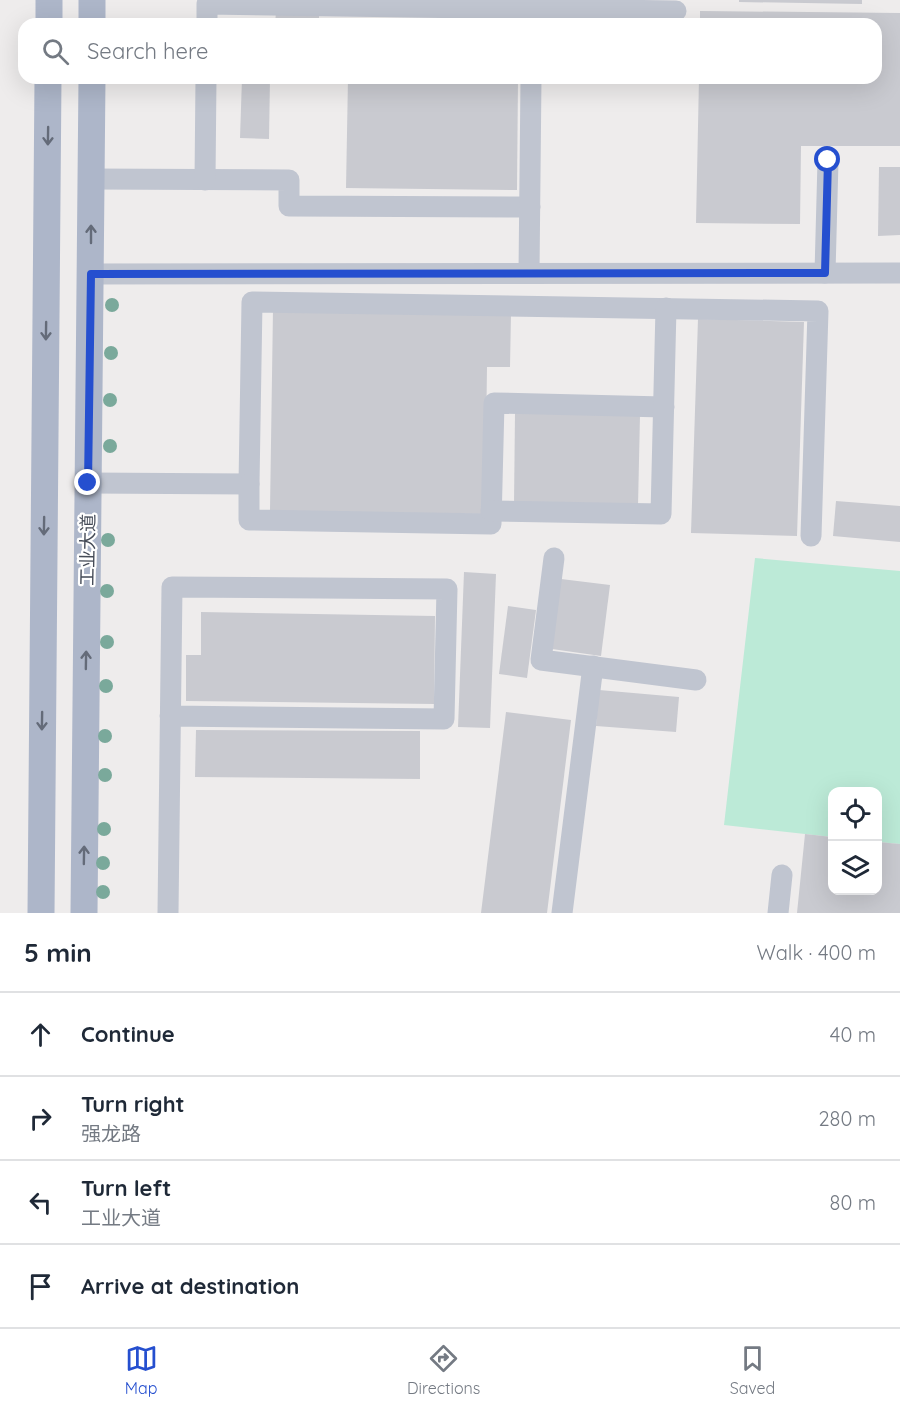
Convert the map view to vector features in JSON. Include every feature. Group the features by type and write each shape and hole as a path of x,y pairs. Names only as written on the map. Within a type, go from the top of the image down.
{"main road":[{"path":"49,0 49,18"},
{"path":"92,0 92,18"},
{"path":"41,913 48,84"},
{"name":"工业大道","path":"84,913 92,84"}],"street":[{"path":"207,18 207,4 532,16 676,11"},
{"path":"205,180 206,84"},
{"path":"529,273 531,84"},
{"path":"825,273 828,160"},
{"path":"91,179 290,180 290,206 530,207"},
{"path":"91,274 900,273"},
{"path":"664,407 494,403 491,524 249,520 252,302 818,311 811,536"},
{"path":"491,511 661,514 666,308"},
{"path":"88,483 249,484"},
{"path":"554,558 541,660 696,680"},
{"path":"168,913 170,716 172,587 447,589 444,719 170,716"},
{"path":"562,913 592,666"},
{"path":"778,913 782,874"}],"green space":[{"path":"755,558 900,571 900,844 882,842 882,787 828,787 828,837 724,825"}],"building":[{"path":"739,0 862,0 862,4 739,2"},
{"path":"700,11 900,13 900,146 801,146 800,224 696,223 699,84 882,84 882,18 700,18"},
{"path":"276,12 319,12 319,18 276,18"},
{"path":"242,84 270,84 269,139 240,138"},
{"path":"348,84 518,84 517,190 346,188"},
{"path":"879,167 900,167 900,235 878,236"},
{"path":"273,309 511,313 510,367 487,367 485,514 270,511"},
{"path":"698,319 804,322 797,536 691,533"},
{"path":"515,413 640,415 638,506 514,504"},
{"path":"836,501 900,506 900,542 833,536"},
{"path":"464,572 496,574 490,728 458,727"},
{"path":"561,579 610,585 601,656 552,649"},
{"path":"508,606 536,610 527,678 499,674"},
{"path":"201,612 435,616 434,704 186,701 186,655 201,655"},
{"path":"599,690 679,697 676,732 596,726"},
{"path":"506,712 571,720 547,913 481,913"},
{"path":"196,730 420,731 420,779 195,777"},
{"path":"805,834 828,837 828,895 882,895 882,842 900,844 900,913 797,913"}],"route":[{"path":"88,483 91,274 825,273 828,160"}]}
